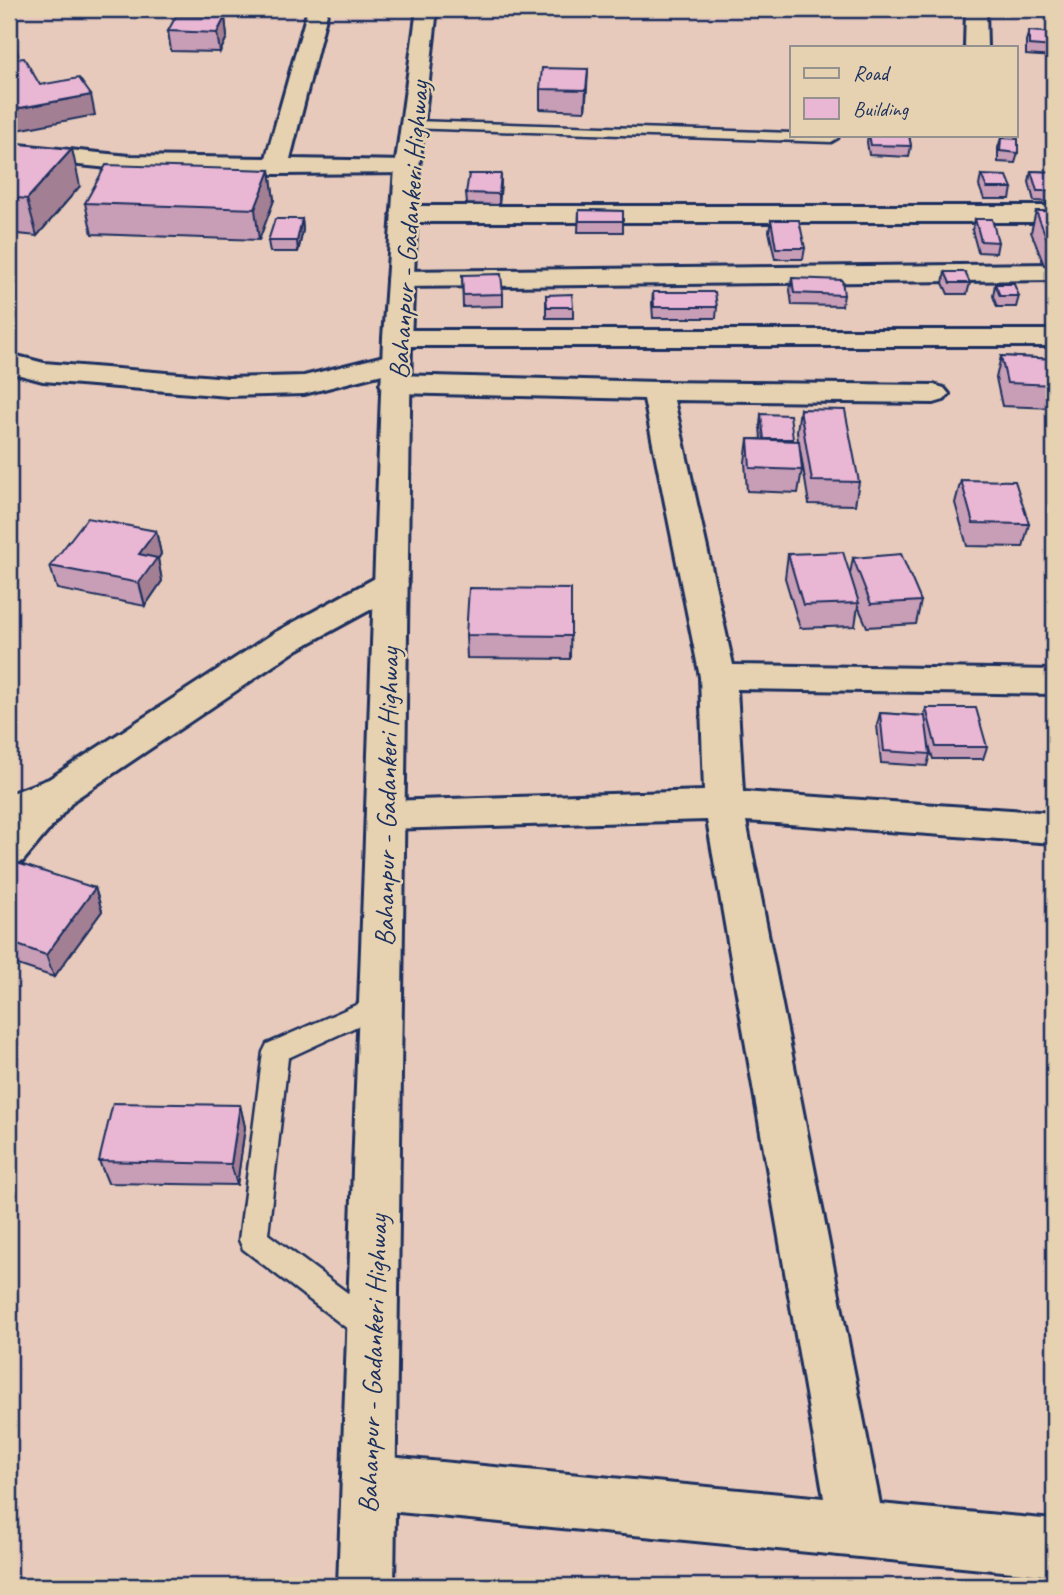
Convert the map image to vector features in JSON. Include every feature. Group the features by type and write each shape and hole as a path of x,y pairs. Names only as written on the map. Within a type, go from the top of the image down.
{"main road":[{"path":"276,167 318,9"},
{"name":"Bahanpur - Gadankeri Highway","path":"366,1586 387,815 396,361 407,168 427,9"},
{"path":"976,9 976,46"},
{"path":"9,151 129,163 407,168"},
{"path":"404,214 1054,214"},
{"path":"400,279 1054,272"},
{"path":"9,363 43,372 229,387 304,385 396,361 1054,338"},
{"path":"396,361 657,391 934,394"},
{"path":"657,391 718,677 724,805 857,1528"},
{"path":"9,809 63,789 286,641 391,584"},
{"path":"718,677 1054,682"},
{"path":"9,850 63,789"},
{"path":"387,815 724,805 1054,828"},
{"path":"368,1482 1054,1548"}],"lane":[{"path":"413,125 831,138"},
{"path":"372,1329 253,1240 276,1052 381,1004"}],"building":[{"path":"176,16 225,17 217,33 168,31"},
{"path":"1029,31 1054,33 1054,47 1029,45"},
{"path":"24,58 40,85 79,78 91,95 9,110 9,60"},
{"path":"542,68 588,69 586,90 540,89"},
{"path":"869,136 909,136 911,146 871,145"},
{"path":"1001,138 1018,139 1018,153 1000,151"},
{"path":"9,143 72,149 27,199 9,197"},
{"path":"106,165 270,170 255,209 85,203"},
{"path":"1031,171 1054,172 1054,191 1037,191"},
{"path":"469,174 501,174 499,194 466,193"},
{"path":"981,175 1007,176 1012,188 987,188"},
{"path":"579,210 623,211 623,221 579,221"},
{"path":"1036,211 1054,211 1054,244 1049,244"},
{"path":"275,219 302,219 297,241 268,241"},
{"path":"975,219 992,219 998,242 981,241"},
{"path":"771,220 799,220 805,248 776,248"},
{"path":"945,272 965,272 970,283 950,283"},
{"path":"501,274 503,294 463,295 462,275"},
{"path":"792,278 842,280 844,295 794,293"},
{"path":"995,284 1014,284 1019,296 1000,296"},
{"path":"653,292 715,292 717,307 654,307"},
{"path":"572,294 573,307 547,307 546,295"},
{"path":"1001,356 1054,359 1054,385 1007,383"},
{"path":"800,409 845,410 859,482 812,481"},
{"path":"761,414 790,415 793,439 764,439"},
{"path":"748,439 799,441 802,470 750,468"},
{"path":"961,480 1015,481 1029,524 973,523"},
{"path":"87,518 156,531 139,554 157,558 139,583 50,566"},
{"path":"843,552 859,603 803,605 788,554"},
{"path":"901,554 921,601 871,604 853,558"},
{"path":"469,588 571,589 571,636 466,635"},
{"path":"926,708 976,708 987,747 936,747"},
{"path":"880,713 925,716 930,754 884,751"},
{"path":"17,863 95,888 46,955 9,942 9,873"},
{"path":"113,1103 240,1105 231,1164 99,1161"}]}
